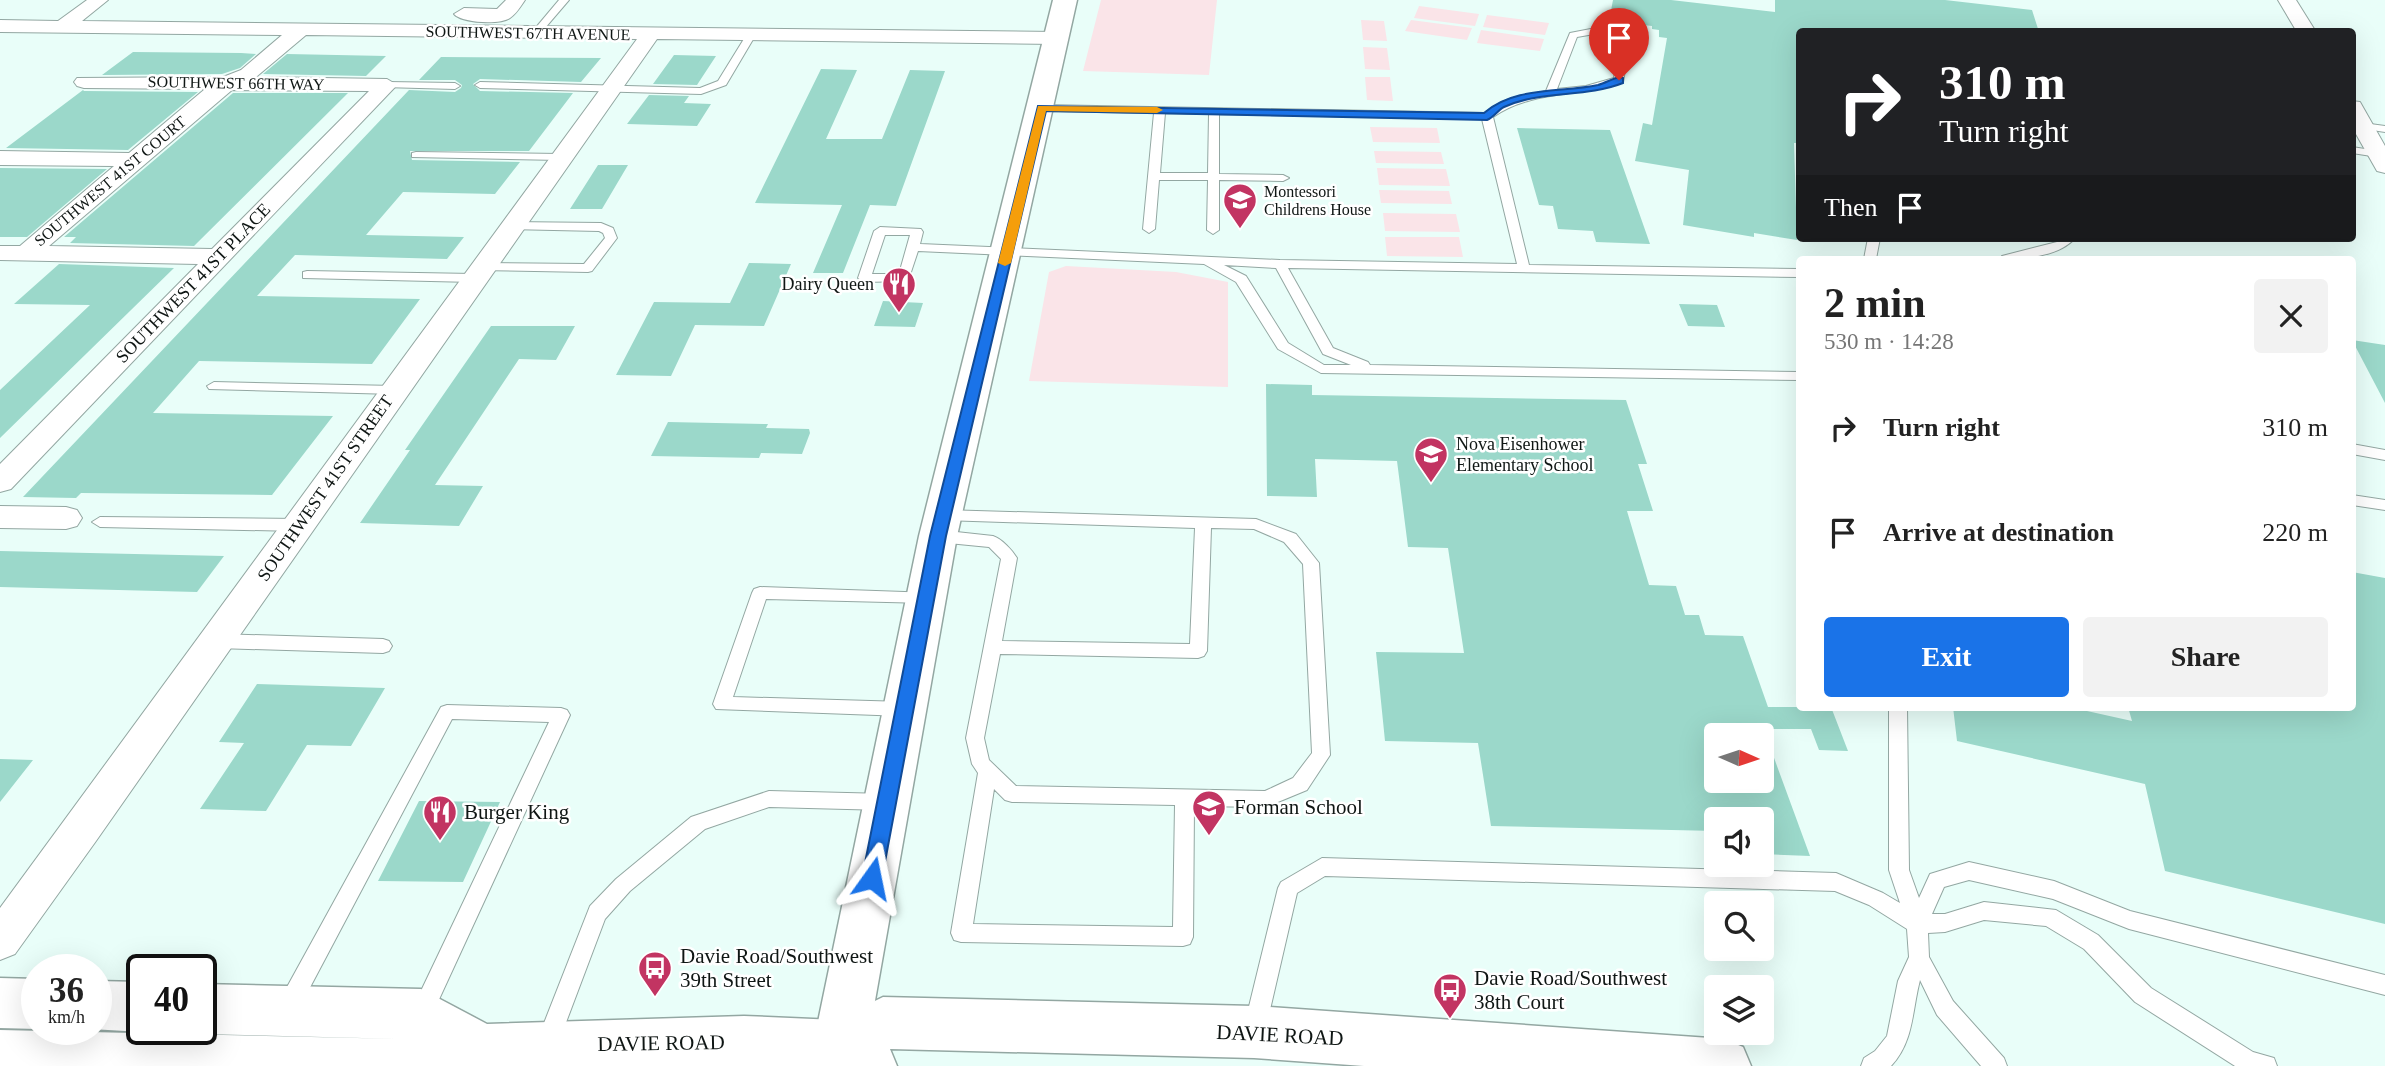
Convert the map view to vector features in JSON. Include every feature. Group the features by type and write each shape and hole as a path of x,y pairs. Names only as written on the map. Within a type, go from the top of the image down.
{"street":[{"path":"485,33 516,0"},
{"path":"855,1056 888,802 940,526 1042,108 1065,0"},
{"path":"2287,0 2304,28"},
{"path":"63,26 95,4 118,8"},
{"path":"171,9 288,25 502,15"},
{"name":"SOUTHWEST 67TH AVENUE","path":"0,26 288,25 485,33 1056,38"},
{"name":"SOUTHWEST 41ST COURT","path":"12,253 135,160 229,82 248,74 288,25"},
{"name":"SOUTHWEST 41ST STREET","path":"0,941 217,641 476,272 651,34"},
{"name":"SOUTHWEST 66TH WAY","path":"84,82 387,85"},
{"name":"SOUTHWEST 41ST PLACE","path":"0,482 387,85"},
{"path":"2367,121 2382,160"},
{"path":"0,158 135,160"},
{"path":"12,253 218,257"},
{"path":"0,517 66,518"},
{"path":"0,1003 21,1004"},
{"path":"217,1009 421,1014 479,1058"},
{"name":"DAVIE ROAD","path":"400,1066 479,1058 546,1046 744,1042 855,1056 883,1023 1254,1032 1382,1054 1724,1066"},
{"path":"0,1055 174,1063 391,1066"}],"lane":[{"path":"536,33 564,0"},
{"path":"1042,108 1487,116 1499,105 1550,93 1602,88 1619,80 1625,40 1601,30 1573,35 1550,93"},
{"path":"481,85 584,87 608,91 701,91 722,83 750,36"},
{"path":"387,85 455,86"},
{"path":"1149,229 1160,110"},
{"path":"1213,230 1214,111"},
{"path":"1487,116 1524,268"},
{"path":"2356,151 2382,160"},
{"path":"416,155 560,157"},
{"path":"1155,176 1283,178"},
{"path":"307,275 588,268 611,238 609,231 601,227 510,226"},
{"path":"880,231 917,232 913,247 904,278 864,278 880,231"},
{"path":"2018,256 2064,242"},
{"path":"913,247 1280,264 1796,273"},
{"path":"1203,260 1241,279 1283,346 1321,369 1796,376"},
{"path":"1280,264 1328,351 1375,369"},
{"path":"214,386 395,390"},
{"path":"2356,450 2385,455"},
{"path":"2356,501 2385,505"},
{"path":"100,522 299,525"},
{"path":"992,648 1198,651 1203,523"},
{"path":"1256,524 1290,538 1311,563 1321,755 1300,784 1265,799 1012,794 981,764 975,738 1009,558 993,542 940,526 1256,524"},
{"path":"906,709 722,704 760,593 927,597"},
{"path":"217,641 383,646"},
{"path":"1898,711 1899,870 1917,924 1919,958 1945,1008 1996,1066"},
{"path":"286,1011 447,712 561,715 421,1014"},
{"path":"988,771 961,933 1182,937 1185,797"},
{"path":"546,1046 597,913 623,885 698,823 769,799 888,802"},
{"path":"1254,1032 1288,888 1322,867 1836,882 1876,899 1917,924 1945,923 1984,911 2049,917 2091,942 2143,995 2249,1062 2266,1066"},
{"path":"1917,924 1937,880 1969,871 2054,890 2129,920 2385,985"},
{"path":"1872,1066 1883,1061 1900,1036 1908,982 1919,958"}],"shaded area":[{"path":"1101,0 1217,0 1209,75 1083,71"},
{"path":"1419,6 1479,14 1475,26 1414,18"},
{"path":"1487,15 1549,23 1545,35 1483,27"},
{"path":"1361,20 1384,21 1387,41 1363,40"},
{"path":"1411,20 1472,28 1467,40 1405,31"},
{"path":"1481,30 1544,39 1540,51 1477,43"},
{"path":"1363,47 1387,48 1390,70 1365,69"},
{"path":"1365,77 1390,77 1393,101 1367,100"},
{"path":"1370,127 1437,128 1440,143 1373,142"},
{"path":"1374,151 1441,152 1444,164 1376,163"},
{"path":"1377,168 1446,169 1450,186 1379,185"},
{"path":"1379,190 1449,191 1452,204 1381,203"},
{"path":"1383,213 1456,214 1460,232 1385,231"},
{"path":"1385,237 1459,237 1463,257 1387,256"},
{"path":"1066,266 1176,272 1228,282 1228,387 1029,381 1049,272"}],"building":[{"path":"1613,0 1671,0 1775,12 1775,0 1945,0 2032,10 2038,28 1796,28 1796,240 1754,233 1754,237 1683,225 1689,170 1635,161 1643,123 1652,125 1667,38 1659,37 1659,30 1652,29 1652,26 1609,21"},
{"path":"133,52 256,54 240,68 222,74 102,75"},
{"path":"287,54 386,56 366,76 263,74"},
{"path":"674,55 716,56 697,85 653,84"},
{"path":"441,57 601,58 581,82 480,79 473,84 480,91 573,93 529,151 410,151 412,160 520,162 495,194 403,192 366,235 464,237 447,259 295,255 257,296 420,299 372,364 199,361 153,413 333,416 272,495 81,493 76,498 23,497 409,90 455,92 461,88 462,85 455,80 419,80"},
{"path":"821,69 857,70 826,139 882,139 910,70 945,71 896,206 870,205 843,273 813,273 842,205 755,203"},
{"path":"83,90 198,92 128,150 6,148"},
{"path":"233,93 348,93 194,246 70,243 76,237 64,237"},
{"path":"649,95 689,96 684,103 711,104 697,126 627,124"},
{"path":"1517,128 1610,130 1650,244 1596,242 1593,231 1558,229 1553,206 1539,205"},
{"path":"598,165 628,165 602,209 570,209"},
{"path":"0,168 107,169 27,237 0,237"},
{"path":"749,263 791,264 764,326 695,325 671,376 616,375 654,302 730,303"},
{"path":"59,264 174,268 0,438 0,390 90,305 14,304"},
{"name":"Dairy Queen","path":"883,301 923,303 915,327 874,326"},
{"path":"1679,304 1717,305 1725,327 1688,326"},
{"path":"491,326 575,326 556,360 519,359 435,485 483,486 459,526 360,523 410,450 405,450"},
{"path":"2356,341 2385,345 2385,403 2356,348"},
{"path":"1266,384 1312,385 1312,395 1626,400 1647,464 1638,464 1653,511 1627,511 1649,585 1676,586 1685,615 1699,615 1705,635 1743,636 1768,707 1796,707 1796,711 1833,711 1848,751 1819,750 1811,729 1774,729 1774,723 1704,723 1704,793 1774,793 1774,758 1810,856 1774,854 1774,807 1704,807 1704,831 1491,826 1478,743 1385,741 1376,652 1464,653 1448,548 1408,547 1397,461 1315,459 1317,497 1267,496"},
{"path":"668,422 768,424 766,428 809,429 810,433 802,454 761,453 759,458 651,456"},
{"path":"0,551 224,556 197,592 0,587"},
{"path":"2356,573 2385,578 2385,924 2165,871 2145,784 1957,741 1953,711 2087,711 2132,721 2129,711 2356,711"},
{"path":"257,684 385,688 351,746 307,745 266,811 200,809 244,743 219,742"},
{"path":"0,759 33,760 0,802"},
{"name":"Burger King","path":"419,801 500,802 463,882 378,881"}],"slow traffic":[{"path":"1005,263 1042,108 1157,110"}],"place":[{"name":"Montessori Childrens House","path":"1240,230"},
{"name":"Dairy Queen","path":"899,314"},
{"name":"Nova Eisenhower Elementary School","path":"1431,484"},
{"name":"Forman School","path":"1209,837"},
{"name":"Burger King","path":"440,842"},
{"name":"Davie Road/Southwest 39th Street","path":"655,998"},
{"name":"Davie Road/Southwest 38th Court","path":"1450,1020"}],"route":[{"path":"872,878 938,536 980,354 1042,108 1487,116 1499,105 1550,93 1602,88 1619,80"}]}
